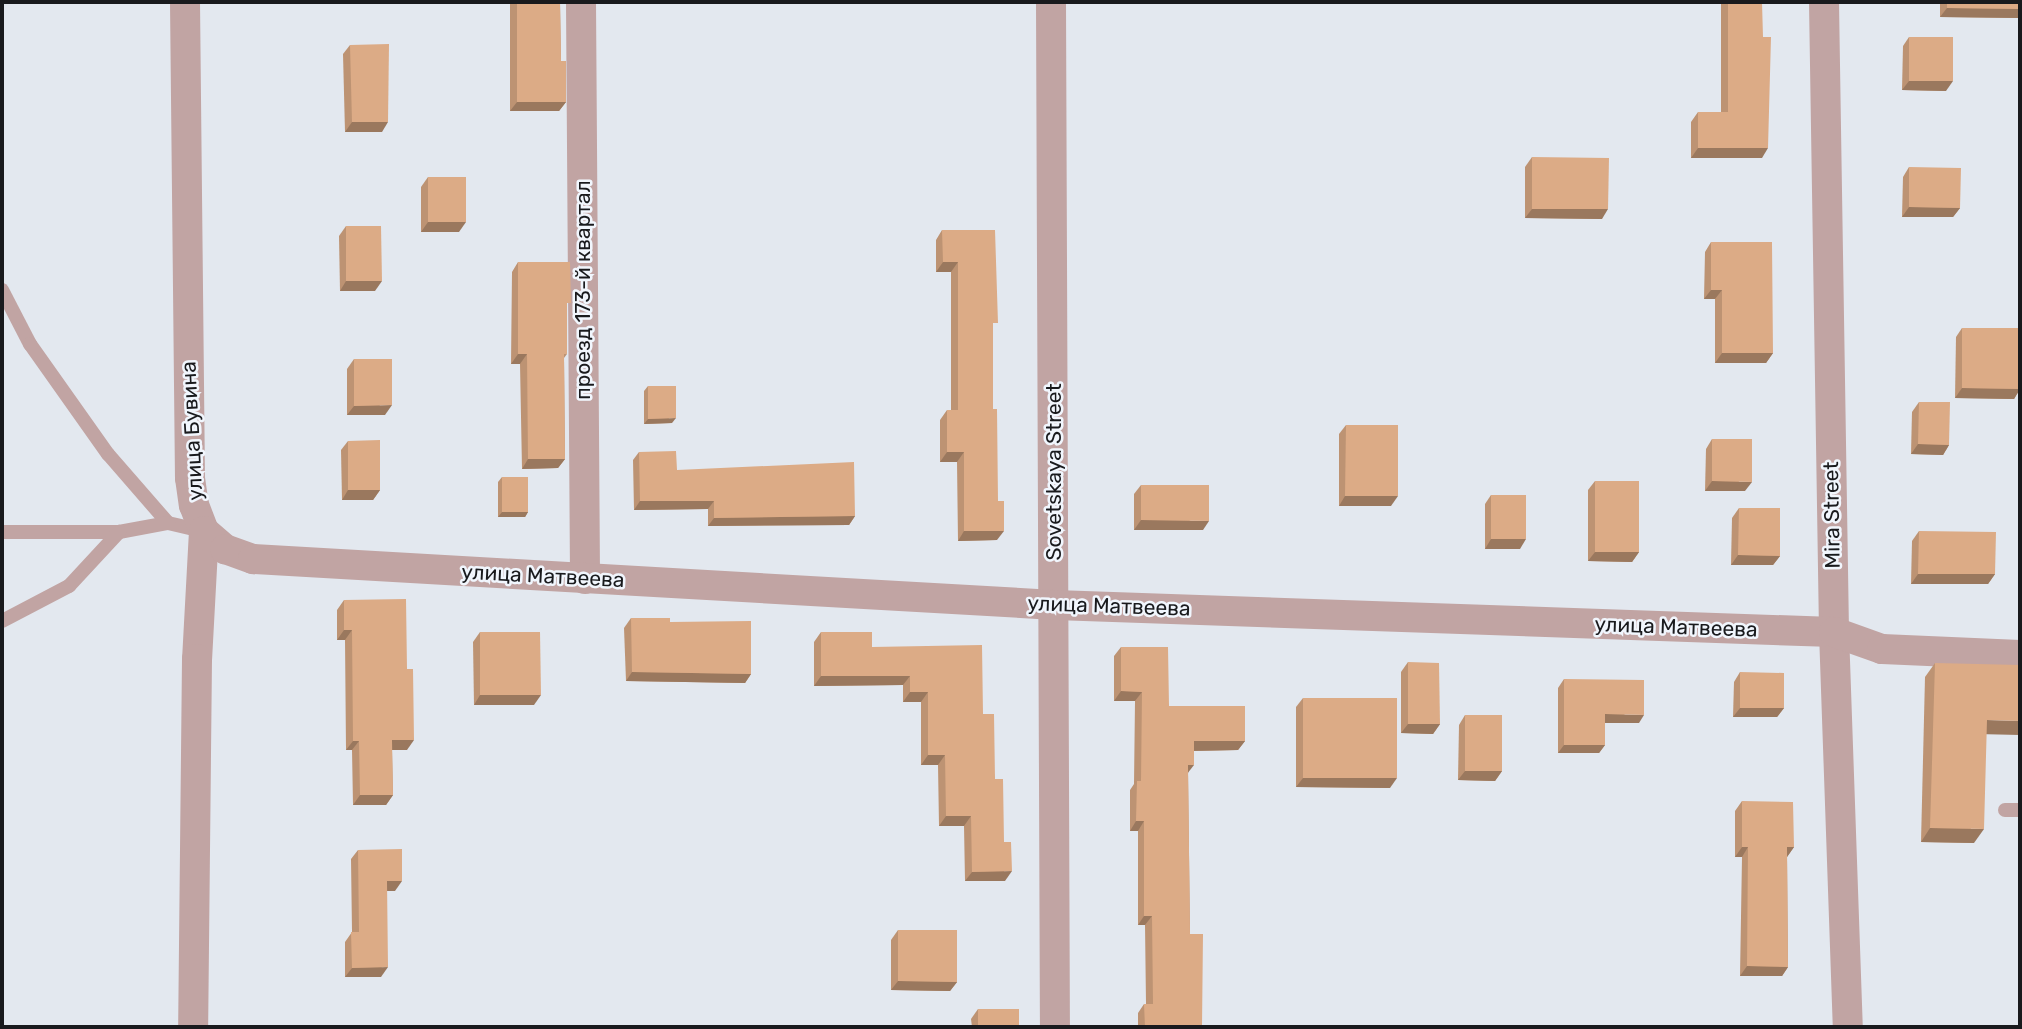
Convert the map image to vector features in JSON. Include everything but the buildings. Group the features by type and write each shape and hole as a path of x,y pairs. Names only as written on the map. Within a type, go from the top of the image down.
{"street":[{"name":"улица Бувина","path":"185,2 190,478 194,505 204,531 197,659 193,1027"},
{"name":"проезд 173-й квартал","path":"581,2 585,579"},
{"name":"Sovetskaya Street","path":"1051,2 1055,1027"},
{"name":"Mira Street","path":"1825,2 1834,632 1848,1027"},
{"name":"улица Матвеева","path":"204,531 225,549 253,559 1055,605 1834,632 1882,649 2020,655"}],"lane":[{"path":"2,290 30,344 108,454 168,523"},
{"path":"2,532 120,532 168,523 204,531"},
{"path":"2,621 69,586 120,532"}]}
